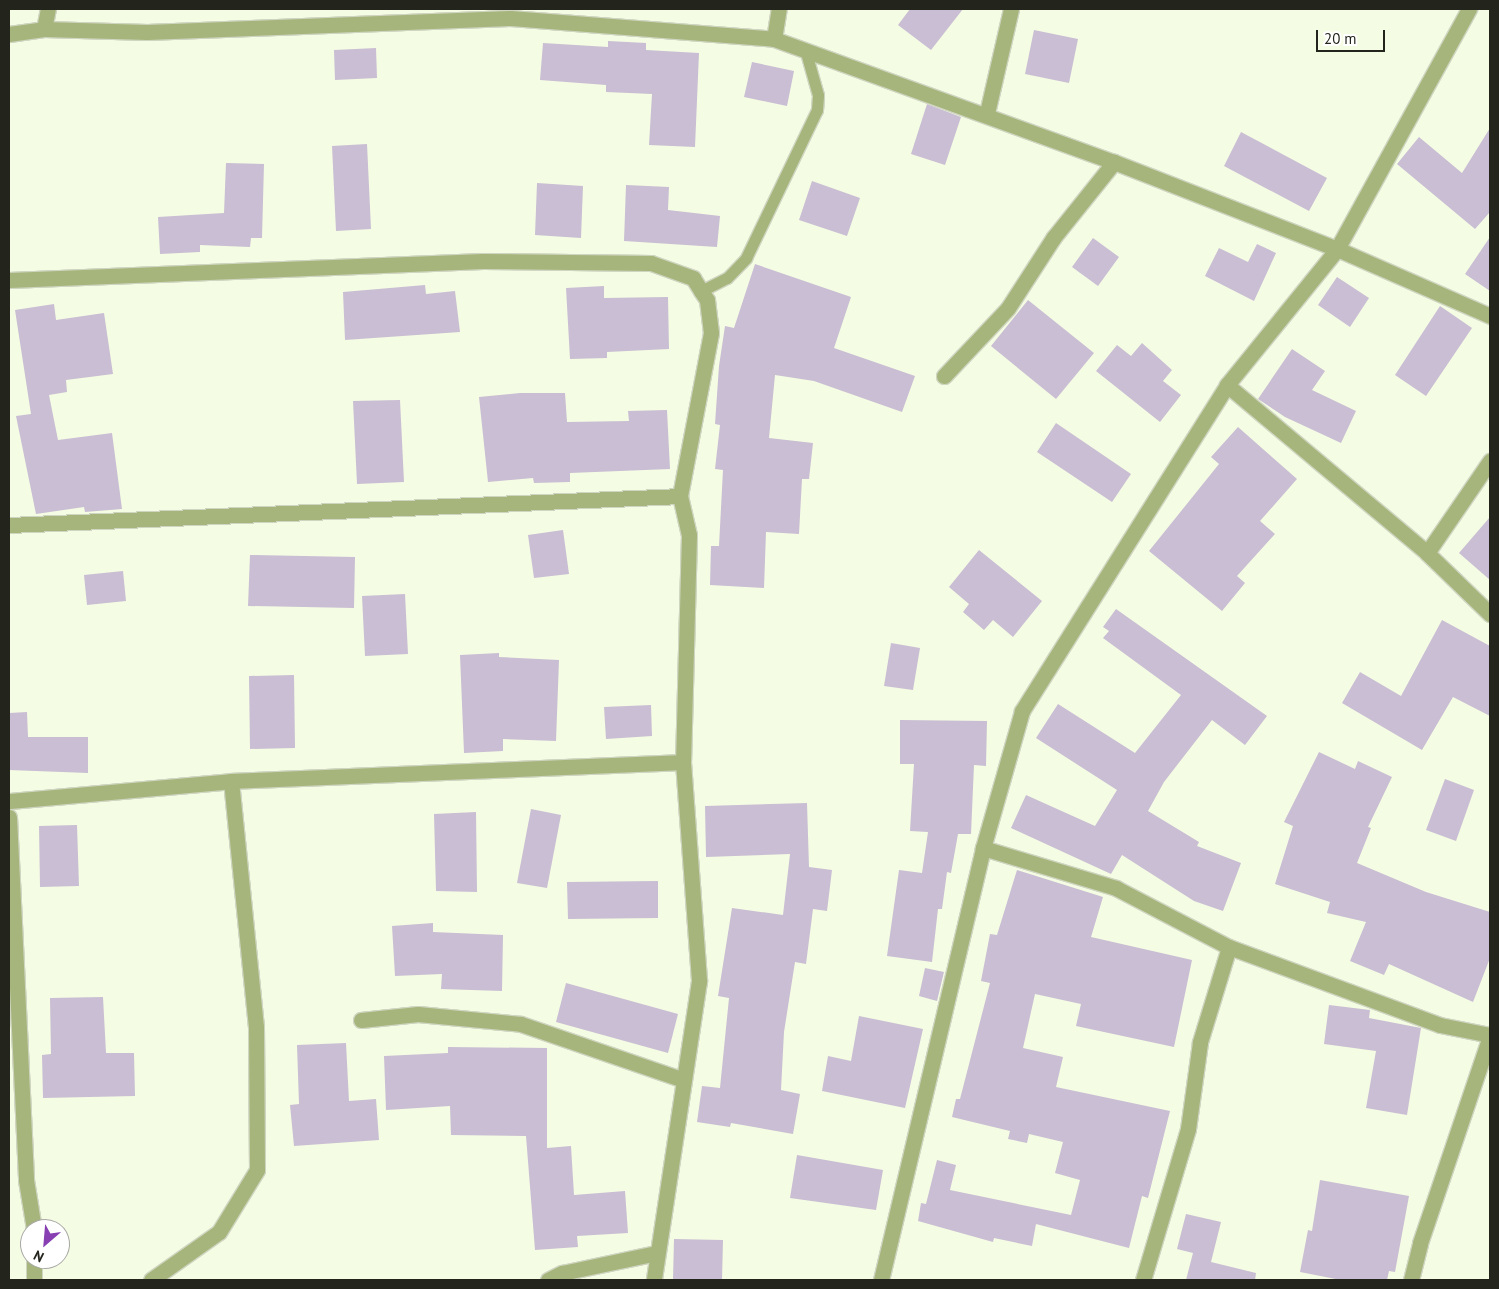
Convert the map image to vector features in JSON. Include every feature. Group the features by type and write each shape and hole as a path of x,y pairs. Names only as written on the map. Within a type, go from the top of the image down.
{"street":[{"path":"44,29 48,9"},
{"path":"774,38 780,9"},
{"path":"987,113 1011,9"},
{"path":"881,1280 983,848 1022,712 1227,386 1337,249 1470,9"},
{"path":"9,34 44,29 147,32 510,18 538,15 774,38 987,113 1114,162 1337,249 1490,316"},
{"path":"944,376 1008,308 1054,237 1114,162"},
{"path":"9,280 483,261 651,263 693,278 707,300 711,333 680,496 689,535 683,762 699,981 656,1254 654,1280"},
{"path":"1227,386 1427,553 1490,614"},
{"path":"1427,553 1490,461"},
{"path":"9,525 680,496"},
{"path":"9,801 231,781 683,762"},
{"path":"151,1280 220,1232 257,1170 256,1027 231,781"},
{"path":"9,817 26,1180 32,1219"},
{"path":"983,848 1116,888 1229,947 1440,1025 1490,1036 1420,1243 1411,1280"},
{"path":"1144,1280 1188,1129 1200,1042 1229,947"},
{"path":"360,1020 418,1014 521,1024 684,1080"},
{"path":"548,1280 562,1274 656,1254"}],"lane":[{"path":"701,291 727,278 746,258 816,110 818,95 805,49"}],"building":[{"path":"910,9 963,9 931,50 898,25"},
{"path":"1034,30 1078,39 1069,83 1025,74"},
{"path":"608,41 646,43 646,50 699,53 695,147 649,145 652,94 606,92 606,85 540,80 543,43 608,47"},
{"path":"376,48 377,78 335,80 334,50"},
{"path":"752,62 794,71 787,106 744,97"},
{"path":"927,104 961,117 945,165 911,154"},
{"path":"1490,128 1490,212 1475,229 1397,164 1419,137 1462,173"},
{"path":"1241,132 1327,178 1309,211 1224,166"},
{"path":"367,144 371,229 336,231 332,146"},
{"path":"226,163 264,164 262,238 251,238 250,247 200,245 200,252 160,254 158,217 224,213"},
{"path":"812,181 860,198 847,236 799,220"},
{"path":"537,183 583,186 581,238 535,235"},
{"path":"626,185 669,187 668,210 720,216 717,247 624,241"},
{"path":"1490,237 1490,291 1465,274"},
{"path":"1093,238 1119,257 1098,286 1072,267"},
{"path":"1257,244 1276,253 1254,301 1205,276 1219,248 1248,262"},
{"path":"755,264 851,297 834,348 915,376 902,412 814,381 775,375 769,438 813,443 809,479 802,479 799,534 766,532 764,588 710,585 711,546 719,546 723,470 715,469 720,425 715,424 719,366 725,326 734,328"},
{"path":"1337,277 1369,298 1350,327 1318,305"},
{"path":"425,285 426,294 455,291 460,332 345,340 343,292"},
{"path":"604,286 604,298 668,297 669,349 607,352 607,358 570,359 566,288"},
{"path":"1028,300 1094,353 1056,399 991,346"},
{"path":"54,304 56,320 104,313 113,374 66,380 67,392 49,395 58,440 112,433 122,509 85,512 84,507 36,514 16,416 31,414 15,310"},
{"path":"1440,306 1472,328 1426,396 1395,375"},
{"path":"1142,343 1172,370 1163,381 1181,395 1160,422 1096,371 1117,345 1131,356"},
{"path":"1292,349 1325,371 1312,390 1356,411 1341,443 1285,417 1258,399"},
{"path":"520,393 565,393 567,422 629,421 628,411 667,410 670,469 570,473 570,482 534,483 533,478 488,482 479,397"},
{"path":"400,400 404,482 357,484 353,401"},
{"path":"1056,423 1131,474 1112,502 1037,452"},
{"path":"1238,427 1297,479 1260,521 1275,534 1237,576 1245,583 1222,611 1149,551 1219,464 1211,457"},
{"path":"1490,517 1490,580 1459,553"},
{"path":"563,530 569,574 534,578 528,535"},
{"path":"979,550 1042,601 1013,637 993,620 984,630 963,612 969,604 949,587"},
{"path":"250,555 355,557 354,608 248,606"},
{"path":"123,571 126,601 87,605 84,575"},
{"path":"405,594 408,654 365,656 362,596"},
{"path":"1116,609 1267,716 1245,745 1212,720 1164,782 1148,811 1199,842 1197,846 1241,863 1223,911 1194,901 1122,855 1111,874 1011,828 1026,795 1095,826 1117,790 1036,738 1058,704 1135,753 1181,695 1103,638 1109,631 1103,627"},
{"path":"1442,620 1490,646 1490,716 1453,697 1422,750 1342,703 1360,672 1401,696"},
{"path":"891,643 920,648 913,690 884,686"},
{"path":"499,653 499,657 559,660 556,741 503,739 503,751 464,753 460,655"},
{"path":"294,675 295,748 250,749 249,676"},
{"path":"651,705 652,736 606,739 604,707"},
{"path":"27,712 28,737 88,737 88,773 9,770 9,713"},
{"path":"900,720 987,721 986,766 974,765 971,834 958,834 951,873 947,872 942,909 938,909 932,962 887,956 899,870 922,873 928,832 910,831 914,764 900,764"},
{"path":"1319,752 1355,769 1358,761 1392,777 1368,827 1371,828 1357,863 1426,892 1490,912 1490,958 1473,1002 1389,964 1384,975 1350,961 1366,922 1327,913 1330,902 1275,884 1293,826 1284,822"},
{"path":"1445,779 1474,790 1456,841 1426,830"},
{"path":"807,803 809,867 832,870 827,911 813,909 806,964 795,962 784,1032 781,1090 800,1094 793,1134 731,1123 730,1127 697,1122 702,1086 720,1088 729,998 718,996 732,908 783,915 790,854 706,857 705,806"},
{"path":"531,809 561,815 547,888 517,883"},
{"path":"476,812 477,892 436,891 434,814"},
{"path":"77,825 79,886 40,887 39,826"},
{"path":"1017,870 1103,897 1091,937 1192,960 1174,1047 1076,1026 1081,1004 1035,994 1023,1048 1063,1057 1056,1087 1170,1111 1148,1198 1142,1196 1129,1248 1036,1224 1032,1246 994,1238 993,1242 918,1221 921,1203 926,1204 937,1160 956,1165 950,1190 1071,1215 1080,1180 1055,1173 1063,1142 1029,1134 1027,1143 1008,1139 1010,1131 952,1117 956,1099 960,1099 990,983 981,981 990,934 997,935"},
{"path":"658,881 658,918 568,919 567,882"},
{"path":"433,923 433,932 503,935 502,991 441,989 442,974 395,976 392,926"},
{"path":"925,968 944,972 937,1001 919,996"},
{"path":"566,983 678,1014 668,1053 556,1022"},
{"path":"103,997 106,1053 134,1053 135,1096 43,1098 42,1055 51,1054 50,998"},
{"path":"1329,1005 1370,1010 1369,1018 1421,1028 1407,1115 1366,1108 1376,1051 1324,1044"},
{"path":"859,1016 923,1029 905,1108 822,1091 828,1056 851,1061"},
{"path":"346,1043 349,1101 376,1099 379,1140 294,1146 290,1105 299,1104 297,1045"},
{"path":"448,1047 547,1048 547,1148 571,1146 574,1195 625,1191 628,1233 577,1236 578,1247 535,1250 526,1136 451,1135 450,1106 386,1110 384,1056 448,1053"},
{"path":"797,1155 883,1170 876,1210 790,1198"},
{"path":"1320,1180 1409,1196 1395,1272 1389,1271 1387,1280 1341,1280 1300,1272 1308,1230 1312,1231"},
{"path":"1186,1214 1221,1222 1211,1262 1256,1273 1255,1280 1186,1280 1193,1253 1177,1249"},
{"path":"674,1239 723,1240 722,1280 673,1280"}]}
